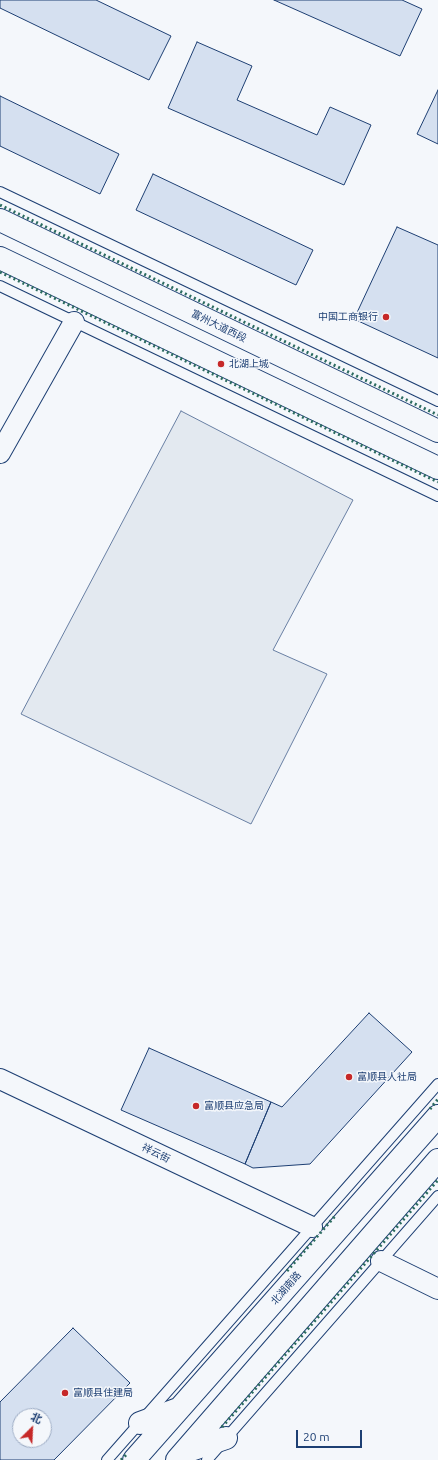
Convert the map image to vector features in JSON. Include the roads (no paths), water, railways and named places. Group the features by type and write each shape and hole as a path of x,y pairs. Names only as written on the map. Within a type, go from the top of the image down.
{"main road":[{"name":"富州大道西段","path":"0,220 438,430"},
{"path":"0,258 438,468"},
{"name":"北湖南路","path":"134,1460 438,1116"},
{"path":"181,1456 438,1160"},
{"path":"140,1423 181,1408"},
{"path":"181,1456 226,1438"}],"street":[{"path":"0,453 74,322"},
{"name":"祥云街","path":"0,1078 312,1227"},
{"path":"381,1261 438,1289"}],"lane":[{"path":"0,192 438,402"},
{"path":"0,286 438,496"},
{"path":"107,1460 438,1084"},
{"path":"207,1460 438,1196"}],"place":[{"name":"中国工商银行","path":"386,317"},
{"name":"北湖上城","path":"221,364"},
{"name":"富顺县人社局","path":"349,1077"},
{"name":"富顺县应急局","path":"196,1106"},
{"name":"富顺县住建局","path":"65,1393"}]}
